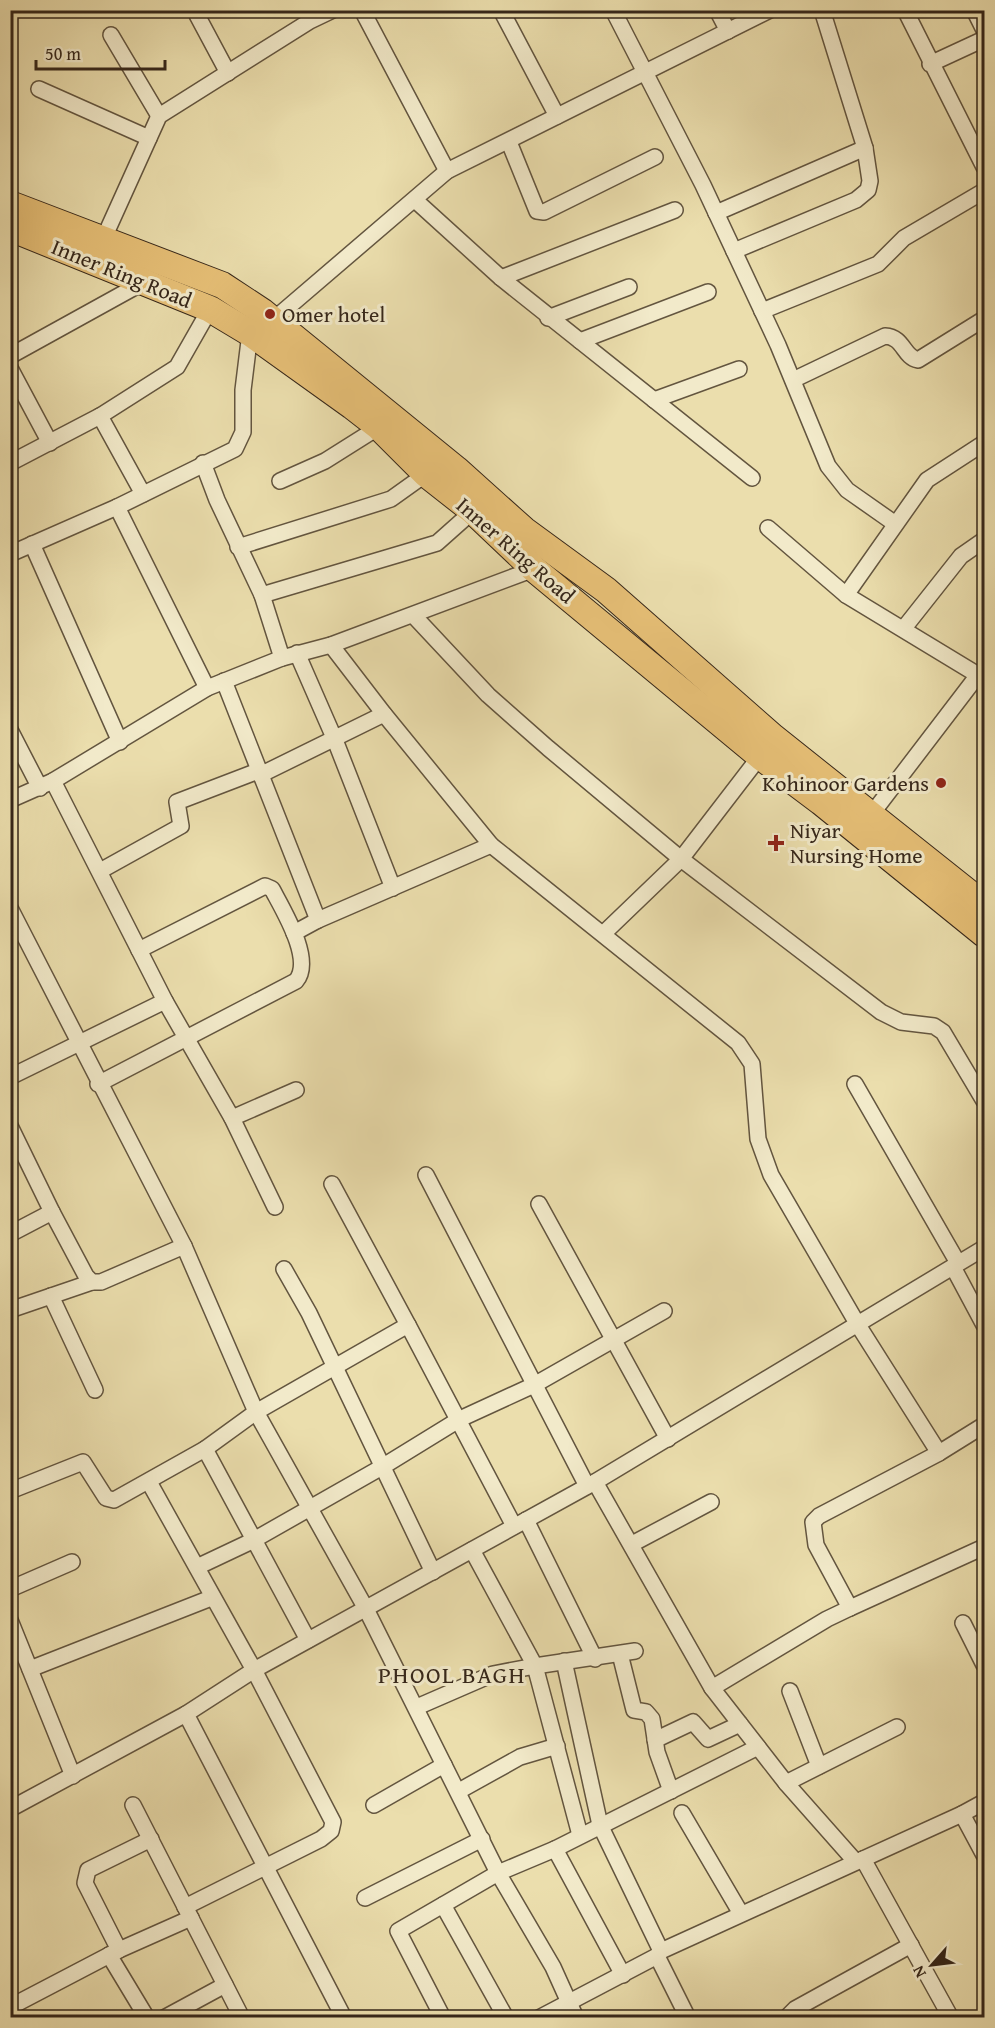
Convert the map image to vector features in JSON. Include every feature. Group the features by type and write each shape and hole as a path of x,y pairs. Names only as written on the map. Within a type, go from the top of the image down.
{"highway":[{"name":"Inner Ring Road","path":"10,204 222,285 261,327 379,427 426,474 473,511 534,569 767,747 871,815 984,905"},
{"name":"Inner Ring Road","path":"10,228 210,309 261,327 448,461 524,530 606,590 821,802 984,934"}],"street":[{"path":"103,240 159,116 228,73 308,16 333,10"},
{"path":"362,10 447,171"},
{"path":"501,10 557,116"},
{"path":"613,10 647,73 716,213 793,380 814,436 836,478 861,501 894,523"},
{"path":"717,10 728,31"},
{"path":"10,555 117,507 235,449 243,432 243,390 261,327 447,171 770,10"},
{"path":"734,251 863,196 870,181 866,148 822,10"},
{"path":"905,10 930,64 984,167"},
{"path":"974,10 984,30"},
{"path":"197,15 228,73"},
{"path":"111,35 159,116"},
{"path":"930,64 984,39"},
{"path":"39,89 149,138"},
{"path":"509,142 537,211 544,212 655,157"},
{"path":"716,213 866,148"},
{"path":"762,311 878,264 904,238 984,191"},
{"path":"415,200 549,318 752,478"},
{"path":"501,278 675,210"},
{"path":"10,356 144,282"},
{"path":"549,318 629,287"},
{"path":"580,341 708,292"},
{"path":"10,463 100,416 177,368 210,309"},
{"path":"793,380 885,336 899,340 910,357 918,360 984,319"},
{"path":"10,368 50,442"},
{"path":"654,400 739,369"},
{"path":"100,416 143,494"},
{"path":"280,481 325,461 379,427"},
{"path":"846,595 894,523 927,480 984,443"},
{"path":"203,463 238,547 289,656 335,740 393,888"},
{"path":"238,547 391,499 426,474"},
{"path":"117,507 207,688"},
{"path":"262,595 437,543 473,511"},
{"path":"768,528 846,595 981,671 871,815"},
{"path":"904,628 961,556 984,540"},
{"path":"32,544 120,742"},
{"path":"10,800 46,785 207,688 289,656 331,645 414,615 534,569"},
{"path":"414,615 488,695 681,859 881,1012 902,1022 922,1023 943,1032 984,1101"},
{"path":"331,645 491,845 604,933 738,1043 752,1064 758,1139 771,1175 858,1325 939,1453"},
{"path":"224,681 318,920"},
{"path":"100,871 181,826 177,802 259,773 335,740 384,714"},
{"path":"10,730 100,871 165,1001 232,1118 275,1207"},
{"path":"604,933 681,859 767,747"},
{"path":"294,933 318,920 491,845"},
{"path":"98,1084 296,981 301,975 303,965 294,933 272,889 265,886 139,950"},
{"path":"10,908 98,1084 183,1246 256,1412 365,1607 498,1873 553,1967 576,2018"},
{"path":"10,1077 165,1001"},
{"path":"855,1084 956,1265 984,1325"},
{"path":"232,1118 296,1090"},
{"path":"11,1128 52,1212 86,1276 92,1281"},
{"path":"426,1174 534,1385 591,1484 632,1544 712,1688 786,1783 859,1860 911,1945 951,2018"},
{"path":"332,1184 460,1419 595,1659"},
{"path":"539,1204 668,1439"},
{"path":"10,1234 52,1212"},
{"path":"10,1310 92,1281 101,1282 183,1246"},
{"path":"10,1809 186,1714 254,1670 591,1484 984,1248"},
{"path":"284,1269 434,1572"},
{"path":"51,1296 95,1390"},
{"path":"198,1567 252,1541 382,1467 460,1419 534,1385 664,1311"},
{"path":"10,1491 79,1462 87,1464 110,1500 114,1500 205,1449 256,1412 408,1325"},
{"path":"850,1608 816,1545 813,1522 819,1516 939,1453 984,1425"},
{"path":"205,1449 252,1541 308,1640"},
{"path":"10,2007 188,1913 266,1866 321,1839 331,1831 333,1822 254,1670 211,1598 198,1567 149,1482"},
{"path":"632,1544 711,1502"},
{"path":"712,1688 827,1619 984,1547"},
{"path":"472,1550 535,1666 580,1834"},
{"path":"10,1589 72,1562"},
{"path":"30,1669 211,1598"},
{"path":"10,1620 73,1776"},
{"path":"963,1623 979,1639 984,1665"},
{"path":"417,1707 493,1674 628,1652 634,1710 650,1716 671,1791"},
{"path":"564,1661 600,1825 688,2018"},
{"path":"790,1691 819,1766"},
{"path":"186,1714 344,2018"},
{"path":"655,1740 693,1722 708,1739 740,1724"},
{"path":"786,1783 897,1726"},
{"path":"459,1791 520,1757 557,1746"},
{"path":"443,2018 398,1931 498,1873 555,1849 580,1834 758,1747"},
{"path":"374,1805 444,1765"},
{"path":"539,2018 740,1912 962,1814 984,1802"},
{"path":"133,1805 242,2018"},
{"path":"682,1813 740,1912"},
{"path":"962,1814 984,1855"},
{"path":"147,2018 114,1952 85,1883 85,1876 88,1870 151,1839"},
{"path":"365,1898 482,1839"},
{"path":"555,1849 623,1975"},
{"path":"443,1905 506,2018"},
{"path":"786,2018 795,2009 911,1945"},
{"path":"164,2018 225,1985"}],"place":[{"name":"Omer hotel","path":"270,314"},
{"name":"Kohinoor Gardens","path":"941,783"},
{"name":"Niyar Nursing Home","path":"776,843"}],"district":[{"name":"PHOOL BAGH","path":"452,1674"}]}
